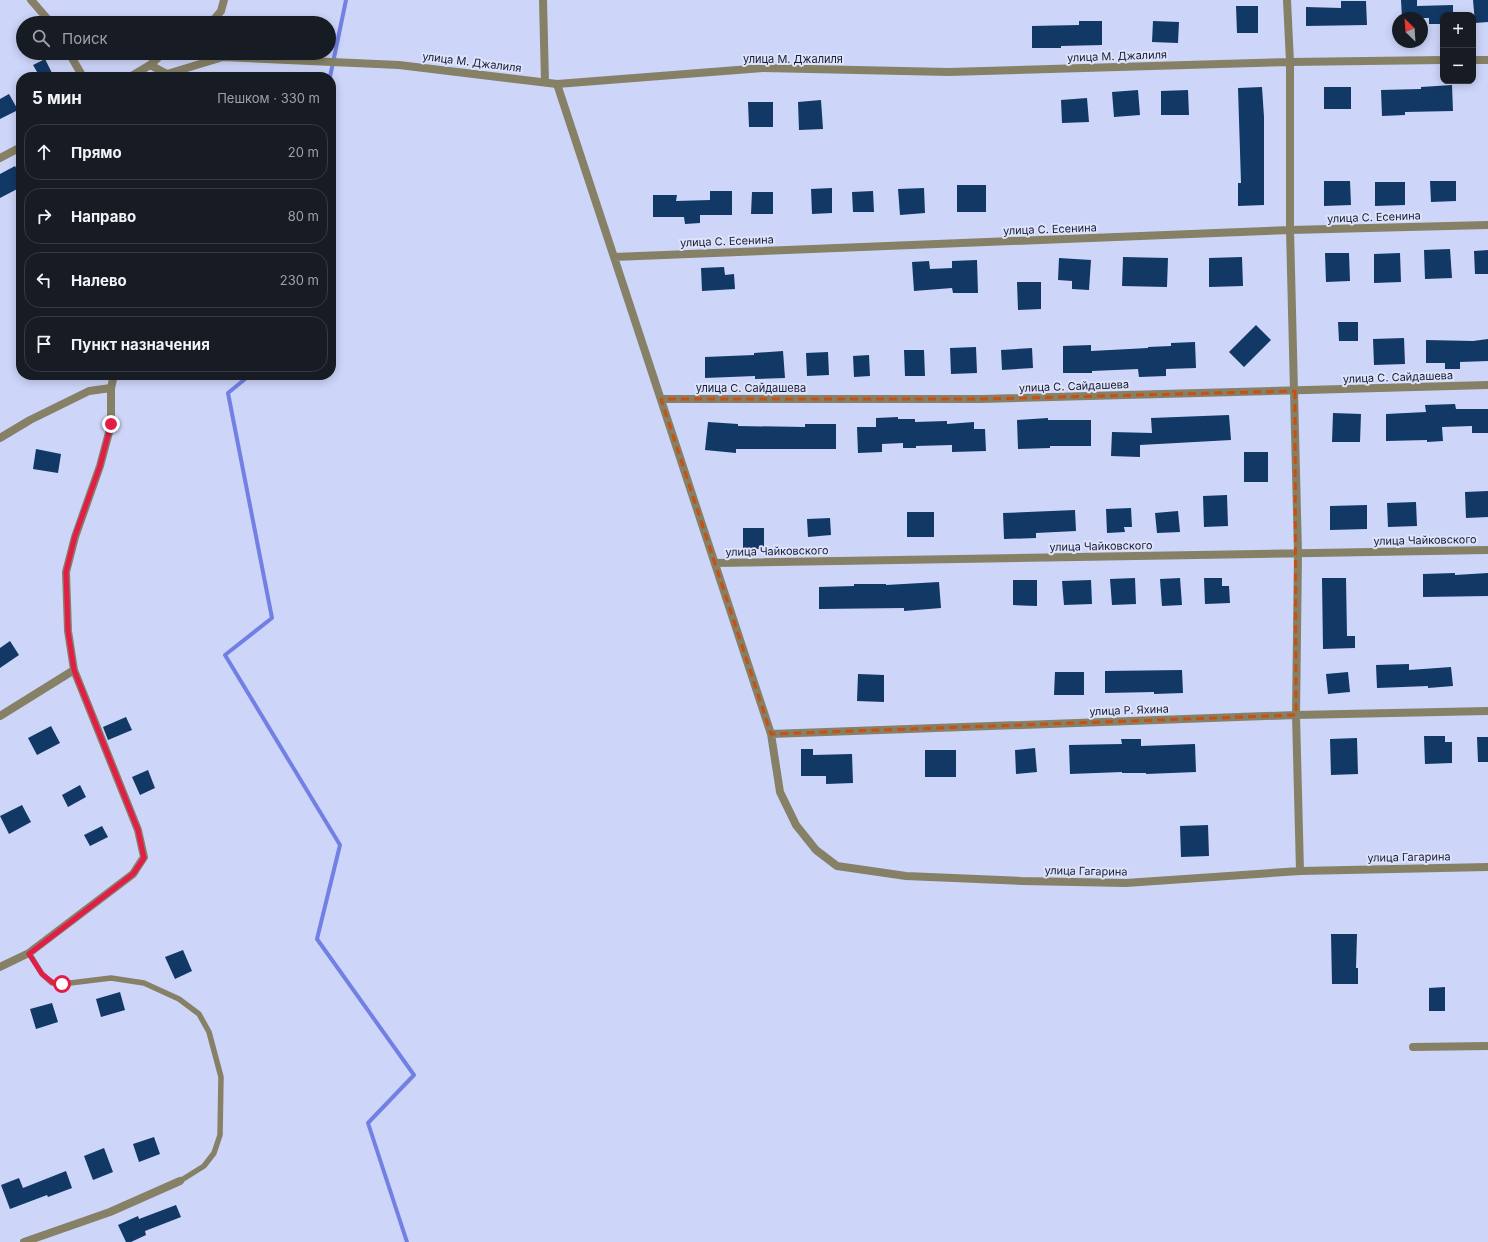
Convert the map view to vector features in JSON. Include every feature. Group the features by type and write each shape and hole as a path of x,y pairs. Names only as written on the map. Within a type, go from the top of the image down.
{"street":[{"path":"32,0 45,16"},
{"path":"217,16 221,11 224,0"},
{"path":"543,0 545,82"},
{"path":"1287,0 1290,62 1290,230 1298,553 1296,714 1300,871"},
{"path":"73,60 80,72"},
{"path":"138,72 155,60"},
{"name":"улица М. Джалиля","path":"177,72 211,60"},
{"name":"улица М. Джалиля","path":"301,60 399,65 557,84 763,68 948,72 1290,62 1440,60"},
{"path":"1476,60 1488,60"},
{"name":"улица М. Джалиля","path":"150,65 163,72"},
{"name":"улица Гагарина","path":"557,84 771,734 780,792 796,825 816,850 837,866 906,876 1022,881 1126,883 1300,871 1488,867"},
{"path":"0,158 16,150"},
{"name":"улица С. Есенина","path":"614,256 1290,230 1488,225"},
{"path":"0,967 29,954 133,874 144,858 138,830 74,670 68,631 66,572 75,536 100,466 111,424 111,388 113,380"},
{"name":"улица С. Сайдашева","path":"661,399 982,399 1488,386"},
{"path":"0,438 30,420 89,391 111,388"},
{"name":"улица Чайковского","path":"715,563 1488,550"},
{"path":"0,716 74,670"},
{"name":"улица Р. Яхина","path":"771,734 1296,714 1488,711"},
{"path":"1413,1046 1488,1046"},
{"path":"24,1242 110,1212 180,1181"}],"lane":[{"path":"29,954 42,974 52,982 62,984 111,978 144,982 179,999 199,1014 209,1032 221,1077 220,1135 214,1153 204,1166 180,1181"}],"highlighted area":[{"path":"1295,391 1296,715 771,734 661,399 982,399"}],"building":[{"path":"1401,0 1417,0 1417,6 1453,5 1453,12 1440,12 1440,24 1429,24 1428,12 1402,12"},
{"path":"1473,0 1488,0 1488,22 1476,23 1476,12 1474,12"},
{"path":"1341,1 1366,1 1367,25 1306,26 1306,7 1341,8"},
{"path":"1236,6 1258,6 1258,33 1237,33"},
{"path":"1079,21 1102,21 1102,45 1061,46 1061,48 1032,48 1032,26 1079,25"},
{"path":"1153,21 1179,22 1178,43 1152,42"},
{"path":"46,60 52,72 37,72 33,65"},
{"path":"1452,85 1453,111 1405,112 1405,115 1382,116 1381,90 1421,89 1421,87"},
{"path":"1262,87 1264,117 1264,205 1238,206 1238,183 1241,183 1238,88"},
{"path":"1324,87 1351,87 1351,109 1324,109"},
{"path":"1138,90 1140,115 1114,117 1112,92"},
{"path":"1188,90 1189,115 1161,115 1161,91"},
{"path":"9,94 16,106 16,111 0,119 0,99"},
{"path":"1087,98 1089,122 1062,123 1061,100"},
{"path":"821,100 823,129 799,130 798,102"},
{"path":"748,102 773,102 773,127 749,127"},
{"path":"15,166 16,168 16,190 0,198 0,174"},
{"path":"1324,181 1350,181 1351,205 1324,206"},
{"path":"1430,181 1456,181 1456,201 1431,202"},
{"path":"1375,182 1405,182 1405,205 1375,206"},
{"path":"957,185 986,185 986,212 957,212"},
{"path":"832,188 832,213 812,214 811,189"},
{"path":"924,188 925,213 900,215 898,189"},
{"path":"710,191 732,191 732,215 700,215 700,223 685,224 684,217 653,217 653,195 677,195 676,201 710,200"},
{"path":"873,191 874,212 853,212 852,192"},
{"path":"752,192 773,192 773,214 751,214"},
{"path":"1450,249 1452,278 1425,279 1424,250"},
{"path":"1488,250 1488,274 1475,274 1474,251"},
{"path":"1325,253 1349,253 1350,281 1326,282"},
{"path":"1400,253 1401,282 1374,283 1374,254"},
{"path":"1123,257 1168,258 1167,287 1122,286"},
{"path":"1242,257 1243,286 1209,287 1209,258"},
{"path":"1059,258 1091,260 1089,290 1072,289 1072,281 1058,280"},
{"path":"977,260 978,293 953,293 952,288 914,291 912,262 929,261 930,269 952,268 952,261"},
{"path":"724,267 725,275 734,274 735,289 702,291 701,268"},
{"path":"1017,282 1041,282 1041,309 1018,310"},
{"path":"1338,322 1358,322 1358,341 1339,341"},
{"path":"1256,325 1271,340 1244,367 1229,352"},
{"path":"1404,338 1405,364 1374,365 1373,339"},
{"path":"1488,339 1488,361 1460,362 1460,369 1445,369 1445,363 1426,363 1426,340 1473,341"},
{"path":"1195,342 1196,368 1166,369 1166,376 1139,377 1138,369 1092,371 1092,373 1063,373 1063,346 1091,345 1091,351 1148,348 1171,346 1171,343"},
{"path":"976,347 977,373 951,374 950,348"},
{"path":"1032,348 1033,368 1002,370 1001,350"},
{"path":"904,350 924,350 925,376 905,376"},
{"path":"783,351 785,378 755,379 755,376 705,378 705,357 754,355 754,353"},
{"path":"828,352 829,375 807,376 806,353"},
{"path":"869,355 870,376 854,377 853,356"},
{"path":"1455,404 1456,409 1488,409 1488,433 1472,433 1472,426 1442,427 1443,441 1386,441 1386,414 1426,412 1425,405"},
{"path":"1333,413 1361,414 1360,442 1332,442"},
{"path":"1229,415 1231,440 1140,445 1140,457 1111,456 1112,432 1152,433 1151,418"},
{"path":"898,417 898,419 915,419 915,422 947,421 947,424 974,422 974,429 985,429 986,451 952,452 952,445 916,446 916,448 903,448 903,443 882,444 882,452 858,453 857,427 876,427 876,418"},
{"path":"1048,418 1048,420 1091,420 1091,446 1050,446 1050,448 1018,449 1017,420"},
{"path":"708,422 738,424 738,426 805,427 805,424 836,424 836,449 736,449 736,453 705,450"},
{"path":"36,449 61,454 58,473 33,469"},
{"path":"1244,452 1268,452 1268,482 1244,482"},
{"path":"1488,491 1488,517 1466,518 1465,492"},
{"path":"1227,495 1228,526 1204,527 1203,496"},
{"path":"1416,502 1417,526 1388,527 1387,503"},
{"path":"1367,505 1367,529 1330,530 1330,506"},
{"path":"1131,508 1132,527 1124,527 1125,532 1107,533 1106,509"},
{"path":"1075,510 1076,531 1036,533 1036,538 1004,539 1003,513"},
{"path":"1178,511 1180,532 1157,533 1155,513"},
{"path":"907,512 934,512 934,537 907,537"},
{"path":"830,518 831,535 808,537 807,519"},
{"path":"743,528 764,528 764,549 743,549"},
{"path":"1455,573 1455,575 1488,573 1488,596 1423,597 1423,574"},
{"path":"1135,578 1136,604 1112,605 1110,579"},
{"path":"1180,578 1182,605 1162,606 1160,579"},
{"path":"1204,578 1222,578 1222,586 1229,586 1230,603 1205,604"},
{"path":"1322,578 1346,578 1347,636 1355,636 1355,648 1323,649"},
{"path":"1013,580 1037,580 1037,606 1013,605"},
{"path":"1091,580 1092,604 1064,605 1062,581"},
{"path":"939,582 941,608 904,611 904,608 819,609 819,587 854,586 854,584 886,585"},
{"path":"10,641 19,655 0,668 0,648"},
{"path":"1409,664 1409,670 1451,667 1453,686 1428,688 1428,686 1377,688 1376,665"},
{"path":"1182,670 1183,693 1105,693 1105,671"},
{"path":"1055,672 1084,672 1084,695 1054,695"},
{"path":"1348,672 1350,692 1328,694 1326,674"},
{"path":"858,674 884,675 884,702 857,701"},
{"path":"126,717 132,730 108,740 103,727"},
{"path":"51,726 60,743 37,755 28,738"},
{"path":"1424,736 1445,736 1445,742 1452,742 1452,763 1425,764"},
{"path":"1477,737 1488,737 1488,762 1478,762"},
{"path":"1357,738 1358,774 1331,775 1330,739"},
{"path":"1121,739 1141,739 1141,746 1195,744 1196,772 1146,774 1122,772 1070,774 1069,745 1122,744"},
{"path":"1035,748 1037,772 1016,774 1015,750"},
{"path":"801,749 813,749 813,755 852,754 853,783 826,784 826,776 801,776"},
{"path":"925,750 956,750 956,777 925,777"},
{"path":"148,770 155,788 140,795 132,777"},
{"path":"80,785 86,797 68,807 62,795"},
{"path":"22,805 31,822 9,834 0,816"},
{"path":"1208,825 1209,856 1181,857 1180,826"},
{"path":"102,826 108,837 90,846 84,835"},
{"path":"1331,934 1357,934 1356,968 1358,968 1358,984 1332,984"},
{"path":"183,950 192,971 175,979 165,957"},
{"path":"1445,987 1445,1011 1429,1011 1429,988"},
{"path":"120,992 125,1010 101,1017 96,999"},
{"path":"52,1003 58,1022 36,1029 30,1009"},
{"path":"154,1137 160,1154 139,1162 133,1144"},
{"path":"104,1148 113,1172 93,1180 84,1156"},
{"path":"66,1171 72,1188 48,1197 47,1195 10,1209 1,1185 19,1178 23,1188"},
{"path":"176,1205 181,1217 145,1231 146,1235 131,1242 126,1242 118,1225 138,1216 139,1219"}],"waterway":[{"path":"336,48 346,0"},
{"path":"331,72 334,60"},
{"path":"244,380 228,393 272,618 225,655 340,845 317,939 414,1075 368,1123 407,1242"}],"route":[{"path":"62,984 52,982 42,974 29,954 133,874 144,858 138,830 74,670 68,631 66,572 75,536 100,466 111,424"}]}
